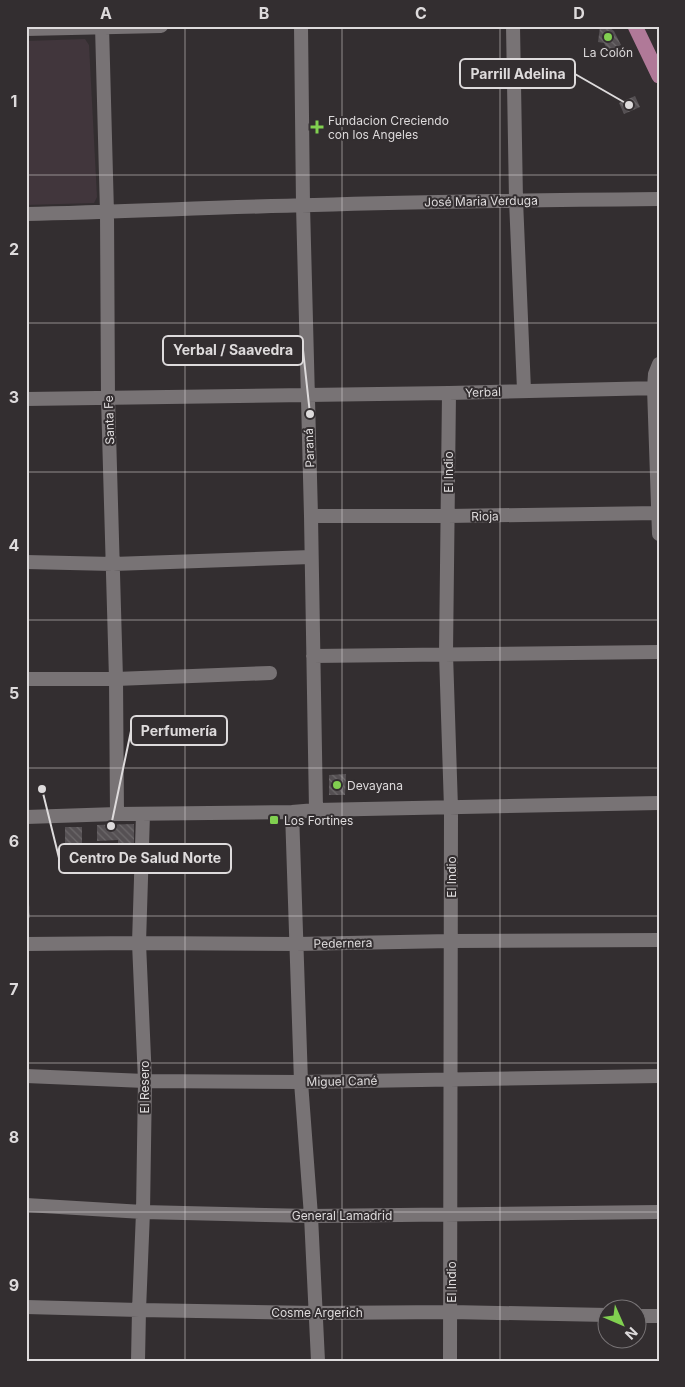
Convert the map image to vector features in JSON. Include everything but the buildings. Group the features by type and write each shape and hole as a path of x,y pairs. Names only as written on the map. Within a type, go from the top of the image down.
{"main road":[{"path":"635,26 659,76"}],"street":[{"path":"26,29 161,26"},
{"name":"Paraná","path":"301,26 316,810"},
{"path":"513,26 516,200 524,390"},
{"name":"Santa Fe","path":"102,27 108,398 116,679 117,814"},
{"name":"José Maria Verduga","path":"26,214 106,213 303,205 659,198"},
{"path":"659,364 655,374 659,534"},
{"name":"Yerbal","path":"26,399 656,388"},
{"name":"El Indio","path":"448,393 446,654 451,808 450,1361"},
{"name":"Rioja","path":"311,516 658,513"},
{"path":"26,562 113,564 311,557"},
{"path":"313,656 659,652"},
{"path":"26,679 116,679 270,673"},
{"path":"26,816 659,803"},
{"path":"292,812 301,1082 311,1216 318,1361"},
{"name":"El Resero","path":"138,1361 145,1081 139,943 143,814"},
{"name":"Pedernera","path":"26,944 296,944 659,940"},
{"name":"Miguel Cané","path":"26,1076 145,1081 301,1082 659,1076"},
{"name":"General Lamadrid","path":"26,1205 143,1212 311,1216 659,1212"},
{"name":"Cosme Argerich","path":"26,1307 316,1313 451,1312 598,1315"}],"shaded area":[{"path":"85,39 89,45 97,197 94,203 26,205 26,41"}],"place":[{"name":"La Colón","path":"608,37"},
{"name":"Parrill Adelina","path":"629,105"},
{"name":"Fundacion Creciendo con los Angeles","path":"317,127"},
{"name":"Yerbal / Saavedra","path":"310,414"},
{"name":"Devayana","path":"337,785"},
{"name":"Centro De Salud Norte","path":"42,789"},
{"name":"Los Fortines","path":"274,820"},
{"name":"Perfumería","path":"111,826"}]}
